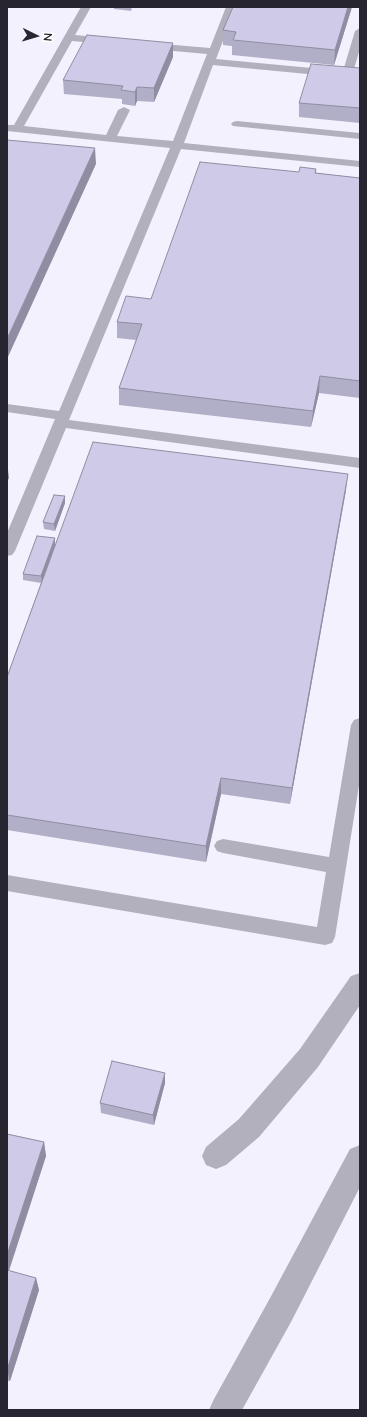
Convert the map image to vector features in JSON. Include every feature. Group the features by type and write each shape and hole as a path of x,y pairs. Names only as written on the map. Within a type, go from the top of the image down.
{"street":[{"path":"216,1156 249,1128 304,1064 360,984"},
{"path":"225,1410 280,1311 360,1158"}],"lane":[{"path":"86,7 69,38 12,129 360,164"},
{"path":"7,551 177,145 231,7"},
{"path":"347,75 360,31"},
{"path":"69,38 114,42"},
{"path":"137,44 212,57 360,76"},
{"path":"110,139 124,110"},
{"path":"237,124 360,136"},
{"path":"247,153 256,126"},
{"path":"7,408 62,419 360,463"},
{"path":"7,883 325,937 360,725"},
{"path":"224,846 337,866"}],"building":[{"path":"233,7 348,7 335,50 233,40 236,32 223,30"},
{"path":"87,35 173,43 154,88 137,87 135,92 121,90 123,86 63,80"},
{"path":"311,64 360,68 360,108 299,103"},
{"path":"7,140 95,148 7,339"},
{"path":"200,162 299,172 300,167 316,169 315,173 360,178 360,381 320,376 313,411 119,388 142,324 117,322 126,296 151,299"},
{"path":"93,442 348,474 292,788 221,778 206,846 7,815 7,677"},
{"path":"54,495 65,496 54,524 43,522"},
{"path":"37,536 55,538 41,576 23,574"},
{"path":"112,1061 165,1073 153,1115 100,1103"},
{"path":"7,1134 44,1142 7,1255"},
{"path":"7,1270 36,1278 7,1370"}]}
